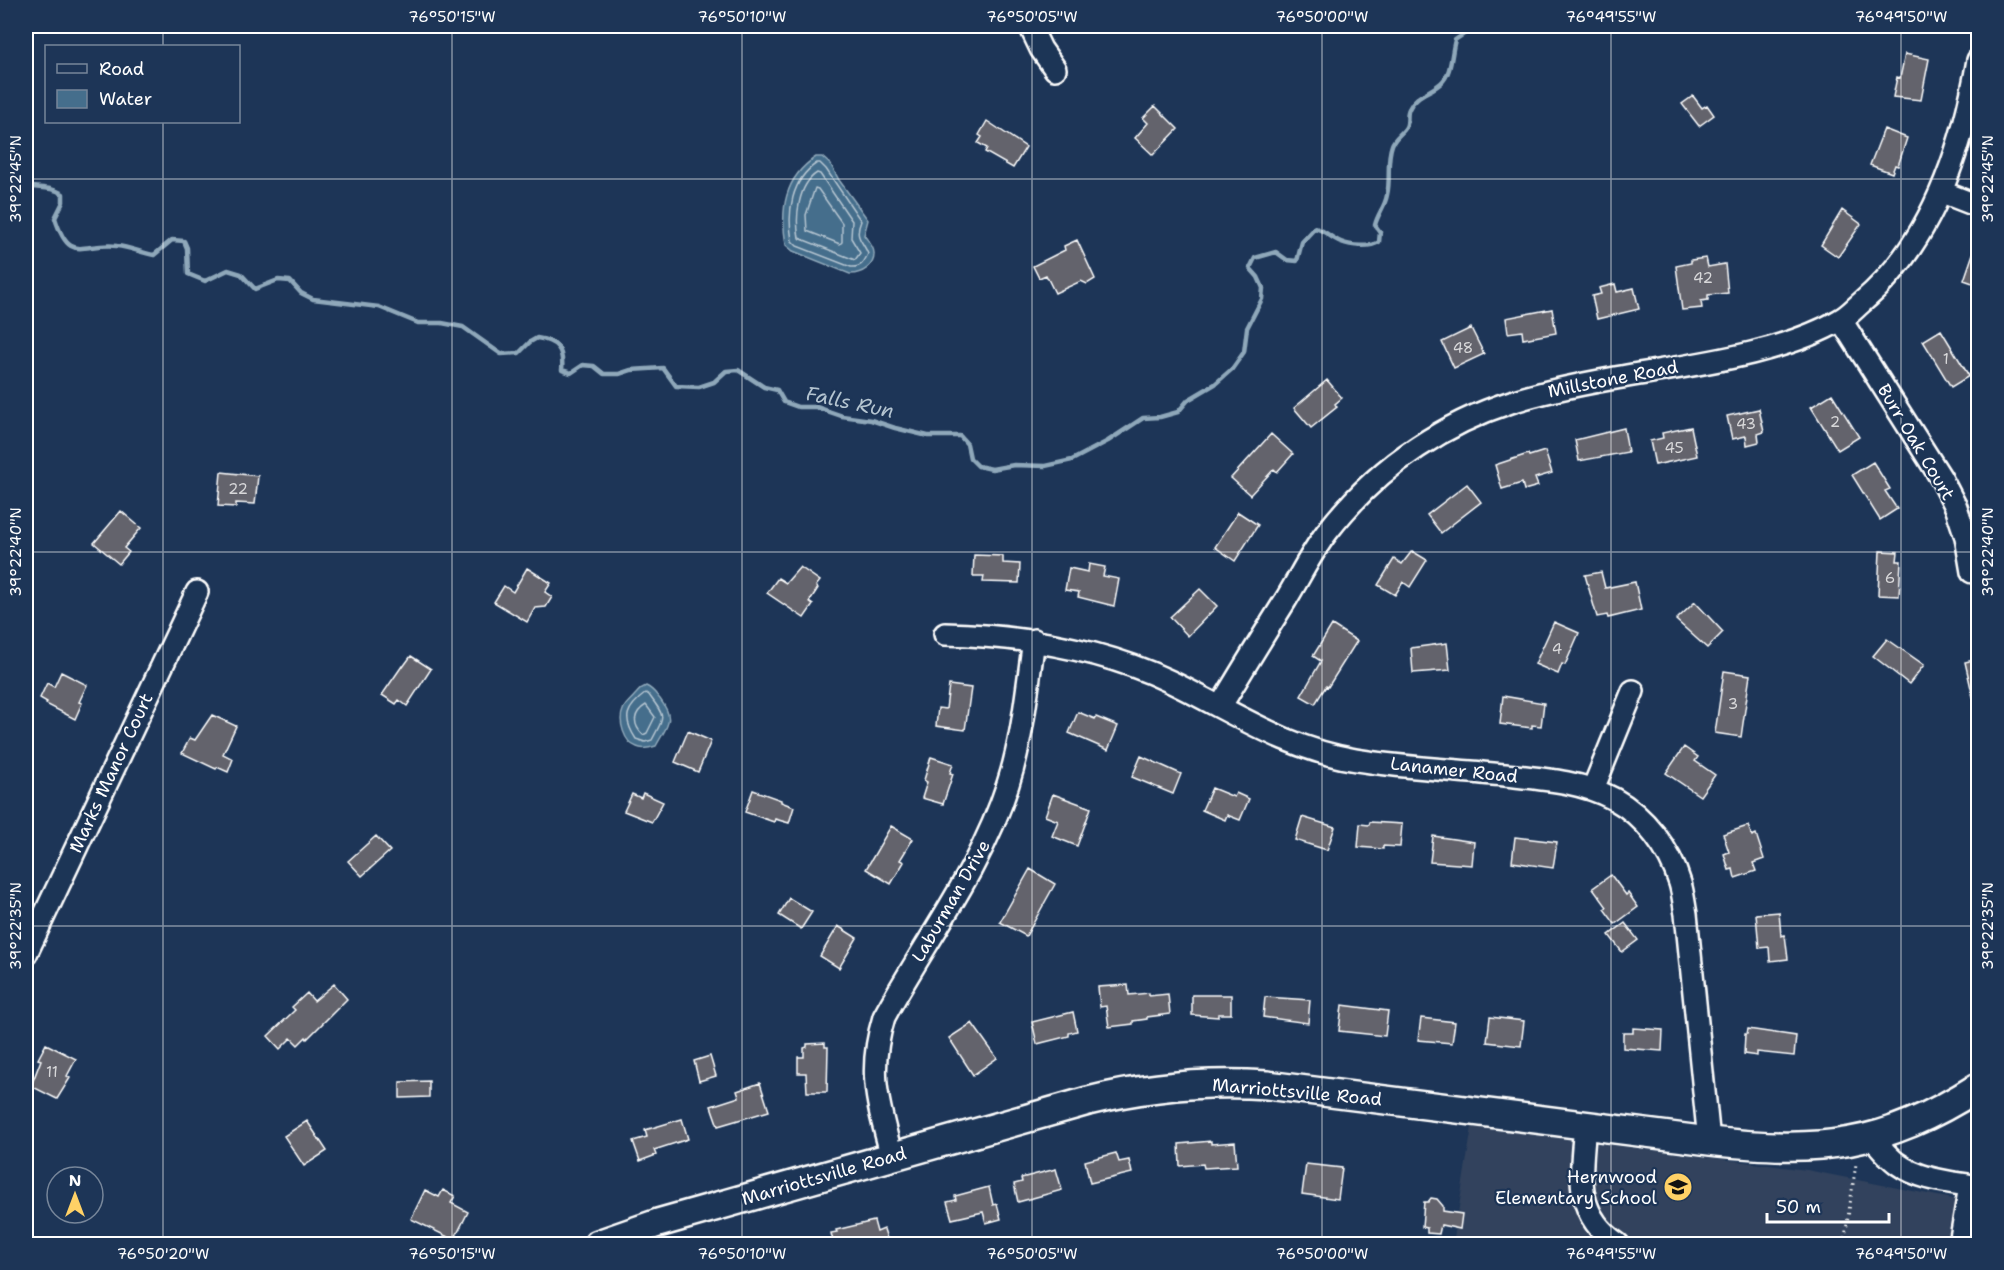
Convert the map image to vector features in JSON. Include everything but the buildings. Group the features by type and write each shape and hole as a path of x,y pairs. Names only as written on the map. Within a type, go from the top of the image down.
{"main road":[{"name":"Marriottsville Road","path":"598,1245 658,1223 1096,1099 1156,1087 1195,1083 1267,1085 1709,1141 1794,1147 1835,1144 1891,1132 1937,1112 1978,1088"}],"street":[{"path":"1030,26 1041,49 1055,69"},
{"name":"Millstone Road","path":"1220,707 1326,534 1352,502 1416,448 1448,428 1486,410 1524,396 1747,354 1796,340 1841,320 1876,291 1901,263 1942,192 1969,105 1978,60"},
{"path":"1942,192 1978,206"},
{"name":"Burr Oak Court","path":"1841,320 1941,478 1966,537 1972,572"},
{"name":"Marks Manor Court","path":"26,954 197,592"},
{"name":"Lanamer Road","path":"945,634 987,635 1034,640 1123,663 1168,681 1271,735 1311,749 1356,760 1558,780 1593,789 1617,801 1638,817 1653,833 1670,858 1680,883 1686,914 1709,1141"},
{"name":"Laburman Drive","path":"892,1157 877,1096 874,1070 876,1042 884,1017 966,881 996,818 1020,739 1034,640"},
{"path":"1593,789 1633,691"},
{"path":"1585,1125 1581,1182 1585,1203 1596,1225 1618,1245"},
{"path":"1872,1137 1888,1155 1910,1171 1929,1178 1974,1186 1960,1245"}],"path":[{"path":"1844,1245 1856,1164"}],"shaded area":[{"name":"Hernwood Elementary School","path":"1472,1127 1807,1170 1978,1204 1978,1244 1453,1244"}],"water":[{"path":"816,157 822,157 831,165 868,220 864,235 873,248 874,258 867,268 859,273 850,274 793,251 786,245 784,207 787,196 797,175"},
{"path":"646,686 660,699 669,718 656,746 644,749 632,745 623,731 621,720 625,706"}],"waterway":[{"name":"Falls Run","path":"26,186 49,189 63,194 63,202 55,218 66,242 78,248 117,246 154,255 172,240 184,241 187,248 188,274 205,281 228,270 241,274 255,289 278,280 290,281 301,293 313,299 379,307 418,323 442,323 463,327 501,354 519,353 537,338 544,339 558,347 562,357 562,370 571,373 583,365 594,366 604,374 663,368 676,386 699,387 714,382 726,371 738,370 764,387 777,390 784,402 798,407 816,407 842,416 871,420 928,436 960,436 967,444 970,458 978,466 992,469 1014,465 1045,466 1072,460 1108,441 1143,418 1160,417 1178,412 1188,400 1215,384 1232,369 1244,352 1247,328 1262,299 1263,288 1258,277 1250,268 1255,258 1276,252 1287,260 1297,261 1302,242 1315,228 1350,245 1366,246 1379,242 1380,232 1375,225 1387,195 1392,145 1406,127 1408,111 1412,104 1445,79 1455,40 1476,26"}],"place":[{"name":"Hernwood Elementary School","path":"1678,1187"}]}
